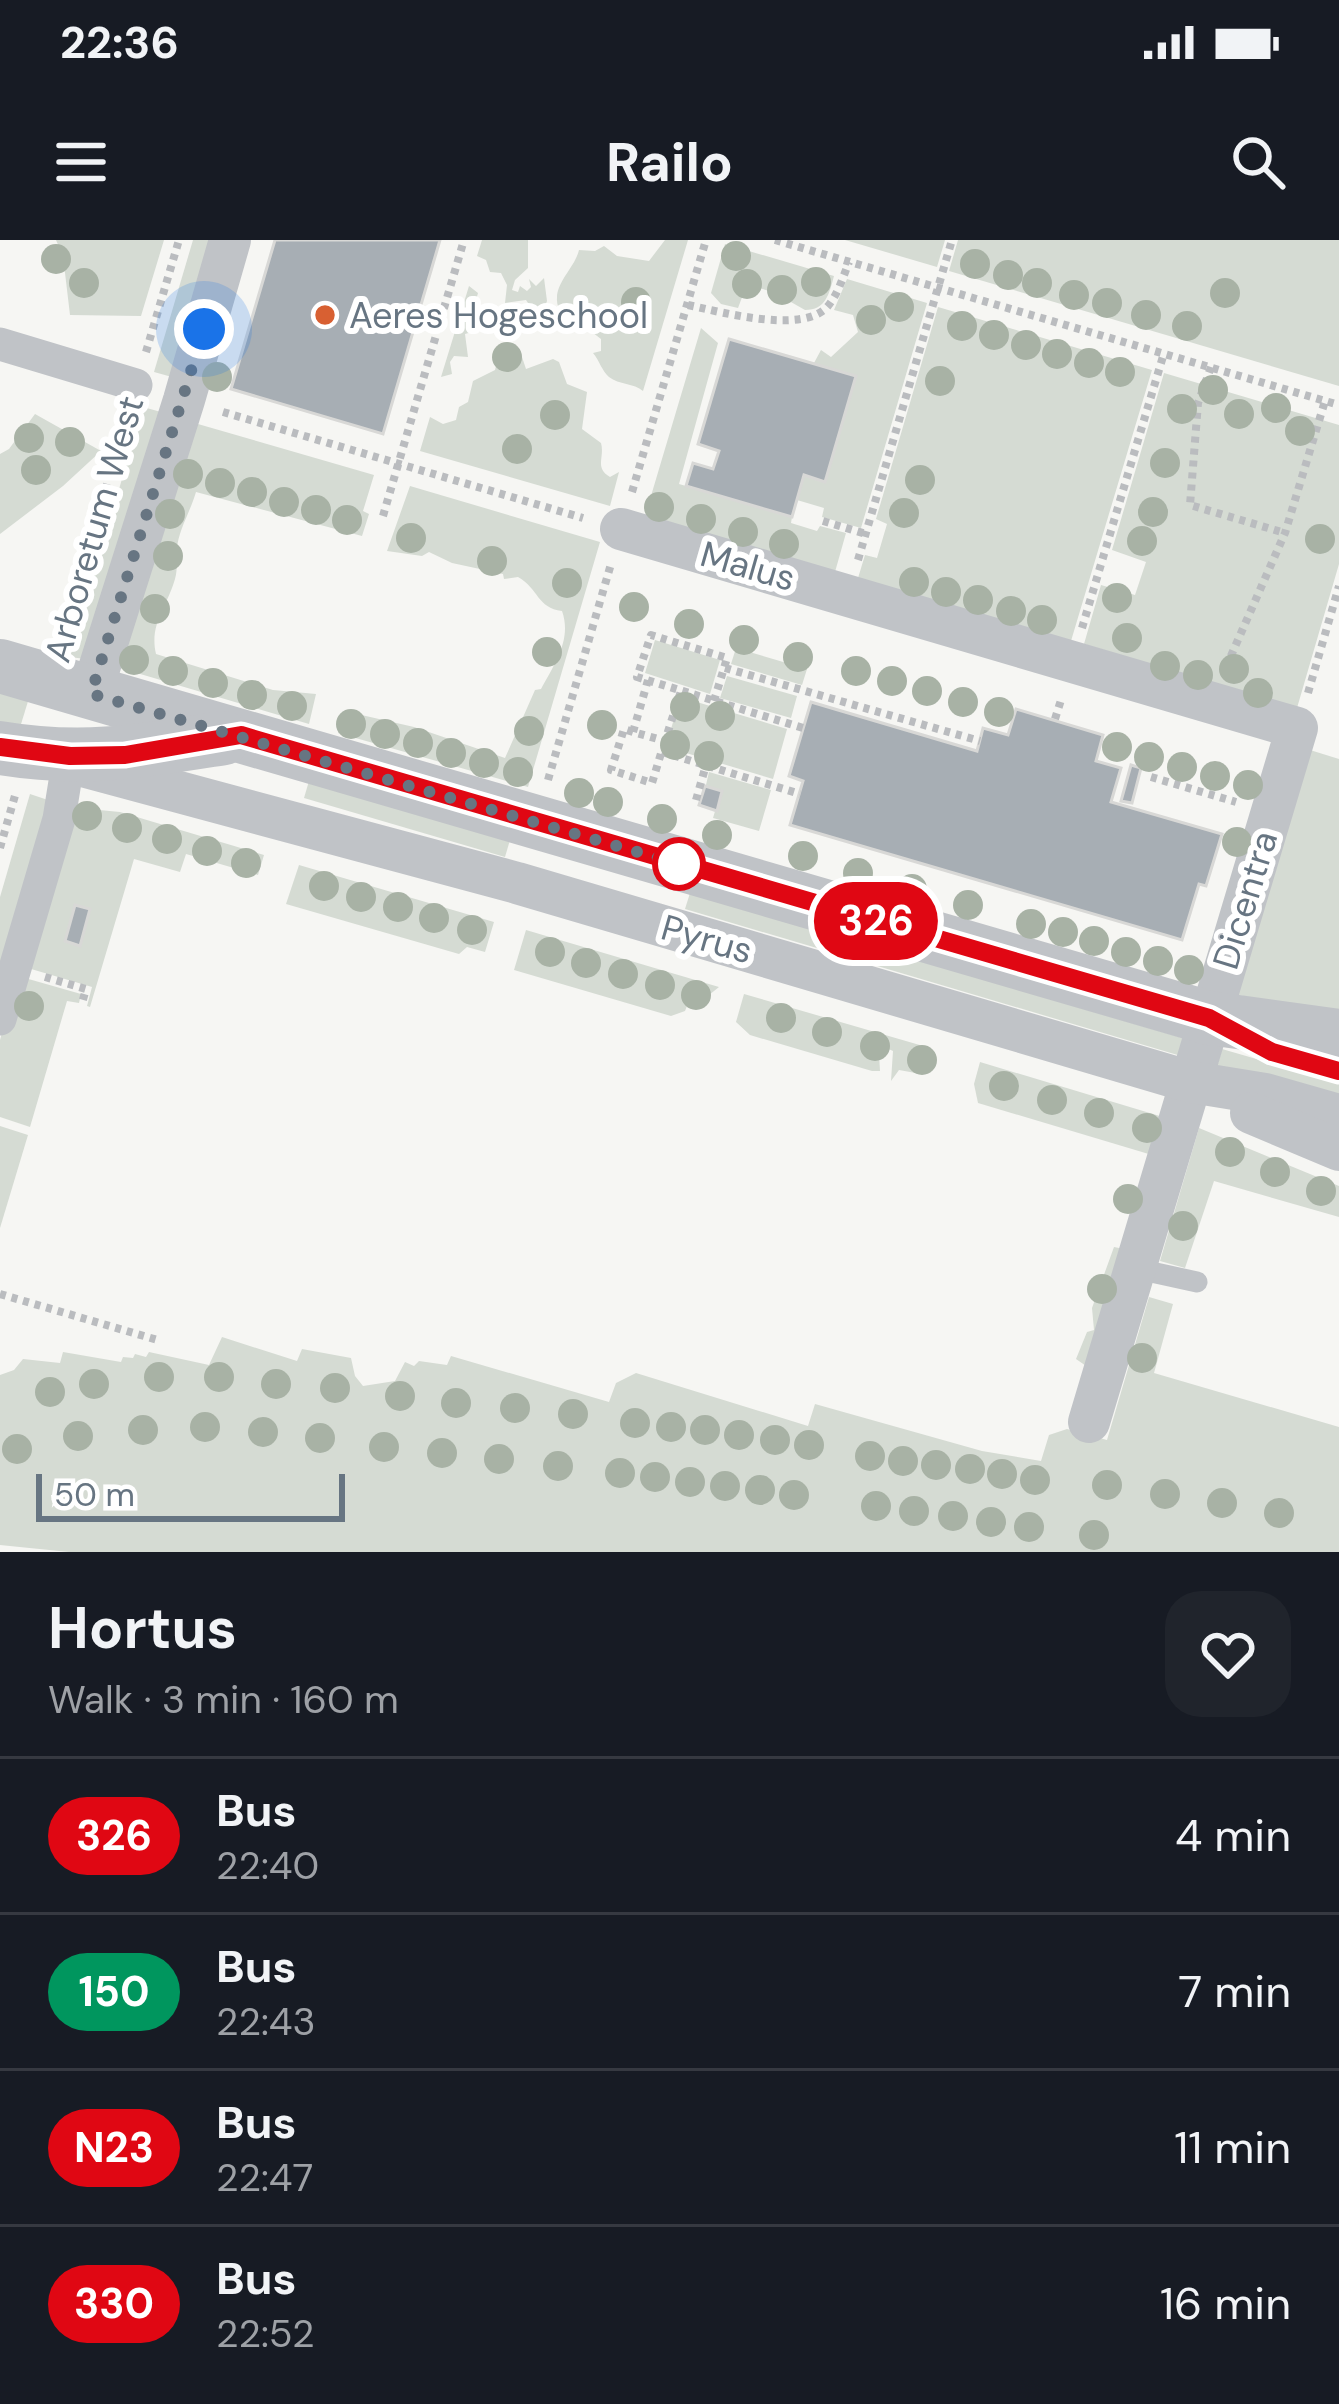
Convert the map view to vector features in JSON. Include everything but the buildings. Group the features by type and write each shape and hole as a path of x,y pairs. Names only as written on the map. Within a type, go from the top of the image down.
{"street":[{"name":"Arboretum West","path":"47,680 184,400 230,240"},
{"path":"0,344 136,385"},
{"name":"Malus","path":"622,529 1298,728"},
{"name":"Pyrus","path":"47,680 1209,1018 1339,1036"},
{"name":"Pyrus","path":"47,680 136,721 221,805"},
{"name":"Dicentra","path":"1090,1422 1298,728"},
{"name":"Pyrus","path":"32,754 125,755 241,735"},
{"path":"0,1019 59,819 32,754"},
{"name":"Pyrus","path":"32,754 517,883 1191,1082 1265,1094 1339,1115"},
{"name":"Pyrus","path":"1209,1018 1272,1052 1339,1071"},
{"name":"Pyrus","path":"1191,1082 1339,1150"}],"lane":[{"path":"1133,1268 1197,1282"}],"path":[{"name":"Arboretum West","path":"74,597 178,240"},
{"path":"383,516 464,240"},
{"path":"775,240 1339,405"},
{"path":"848,596 952,240"},
{"path":"688,305 803,321 826,310 849,262"},
{"path":"1055,719 1163,353"},
{"path":"1211,367 1198,403 1190,505 1285,533"},
{"path":"1216,704 1226,667 1285,533 1325,401"},
{"path":"221,412 622,529"},
{"path":"823,521 866,535"},
{"path":"1298,728 1339,586"},
{"path":"715,701 727,658 650,635 638,677 681,691 803,728"},
{"path":"724,668 980,741"},
{"path":"633,732 648,680"},
{"path":"665,741 624,729 610,770 652,783 681,691"},
{"path":"662,752 800,794"},
{"path":"695,800 706,765"},
{"path":"1151,777 1272,812"},
{"path":"15,968 86,989 82,1003"},
{"path":"0,1294 161,1341"}],"shaded area":[{"path":"56,240 164,240 141,316 70,315 63,256"},
{"path":"193,240 212,240 172,377 154,372"},
{"path":"482,240 528,240 528,268 512,290 518,292 520,286 527,291 529,279 536,286 544,278 547,301 541,317 531,319 526,300 505,303 507,285 501,273 490,272 486,260 477,256"},
{"path":"665,240 688,240 643,391 607,375 593,353 601,351 601,339 588,329 567,327 558,292 579,250 604,246 617,256 649,261"},
{"path":"845,240 945,240 937,267"},
{"path":"958,240 1339,240 1339,386 949,271"},
{"path":"725,244 834,276 828,295 818,307 805,310 747,284 738,308 721,304 711,293"},
{"path":"847,279 927,303 861,528 822,517 824,508 797,500 804,475 825,482 856,376 814,363 821,350 831,357 858,332 853,315 834,310"},
{"path":"469,286 478,293 473,311 485,323 482,329 465,334 468,357 454,356 452,374 441,377"},
{"path":"938,307 1152,370 1071,641 858,578 865,555 877,558 887,524 876,519"},
{"path":"701,328 718,343 679,484 792,517 791,523 817,531 820,526 846,533 835,572 645,516"},
{"path":"510,345 520,351 526,369 553,359 559,362 567,384 587,392 582,429 601,443 605,474 610,477 619,472 610,506 420,451 430,417 443,424 456,420 459,407 468,402 473,381 495,370 499,353"},
{"path":"1164,373 1339,425 1339,564 1297,708 1084,644 1101,585 1135,595 1146,562 1112,550"},
{"path":"143,407 161,412 85,659 70,657"},
{"path":"35,414 101,451 0,534 0,454"},
{"path":"191,422 374,475 363,511 369,514 362,536 196,492 180,535 175,579 155,634 156,654 273,690 316,694 309,724 120,668"},
{"path":"410,486 600,542 528,787 338,733 344,711 414,727 505,758 563,641 562,611 548,606 518,577 504,579 503,574 452,563 429,552 422,556 387,551"},
{"path":"655,640 720,660 710,694 645,673"},
{"path":"736,648 807,669 802,685 731,664"},
{"path":"727,676 797,696 791,718 720,698"},
{"path":"0,690 29,698 18,734 0,728"},
{"path":"680,697 787,729 773,779 666,747"},
{"path":"1310,750 1339,759 1339,1014 1238,995"},
{"path":"709,772 771,790 759,831 713,818 721,791 706,785"},
{"path":"309,781 510,840 505,857 304,798"},
{"path":"30,794 57,803 0,995 0,897"},
{"path":"68,807 120,812 264,855 258,875 186,854 180,872 134,859 87,1006 92,987 21,966"},
{"path":"299,865 494,922 485,952 467,947 459,954 286,904"},
{"path":"690,893 1186,1039 1181,1056 685,909"},
{"path":"526,930 719,987 671,1016 514,970"},
{"path":"18,976 81,994 79,1003 67,1001 30,1127 0,1117 0,1040"},
{"path":"744,994 930,1048 921,1074 899,1070 891,1081 893,1051 884,1047 879,1054 880,1071 872,1071 750,1035 736,1022"},
{"path":"1222,1049 1339,1083 1339,1102 1217,1067"},
{"path":"980,1062 1163,1117 1152,1155 978,1103 974,1084"},
{"path":"0,1126 28,1135 0,1228"},
{"path":"1199,1128 1339,1186 1339,1217 1214,1181 1185,1268 1160,1261"},
{"path":"1114,1247 1124,1249 1089,1368 1076,1359 1087,1332 1094,1330 1092,1308"},
{"path":"1149,1297 1173,1304 1154,1373 1339,1427 1339,1552 69,1552 0,1545 0,1375 14,1370 23,1359 60,1363 63,1352 121,1362 123,1357 146,1357 149,1352 209,1365 222,1337 297,1361 302,1349 351,1358 363,1386 395,1381 405,1362 447,1365 451,1356 609,1402 616,1383 636,1373 808,1426 815,1404 982,1451 1041,1461 1049,1435 1067,1429 1107,1440"}],"bus line":[{"name":"326","path":"0,747 70,756 125,755 241,735 1209,1018 1272,1052 1339,1071"}],"place":[{"name":"Aeres Hogeschool","path":"325,315"}],"route":[{"path":"204,329 91,694 679,864"}]}
